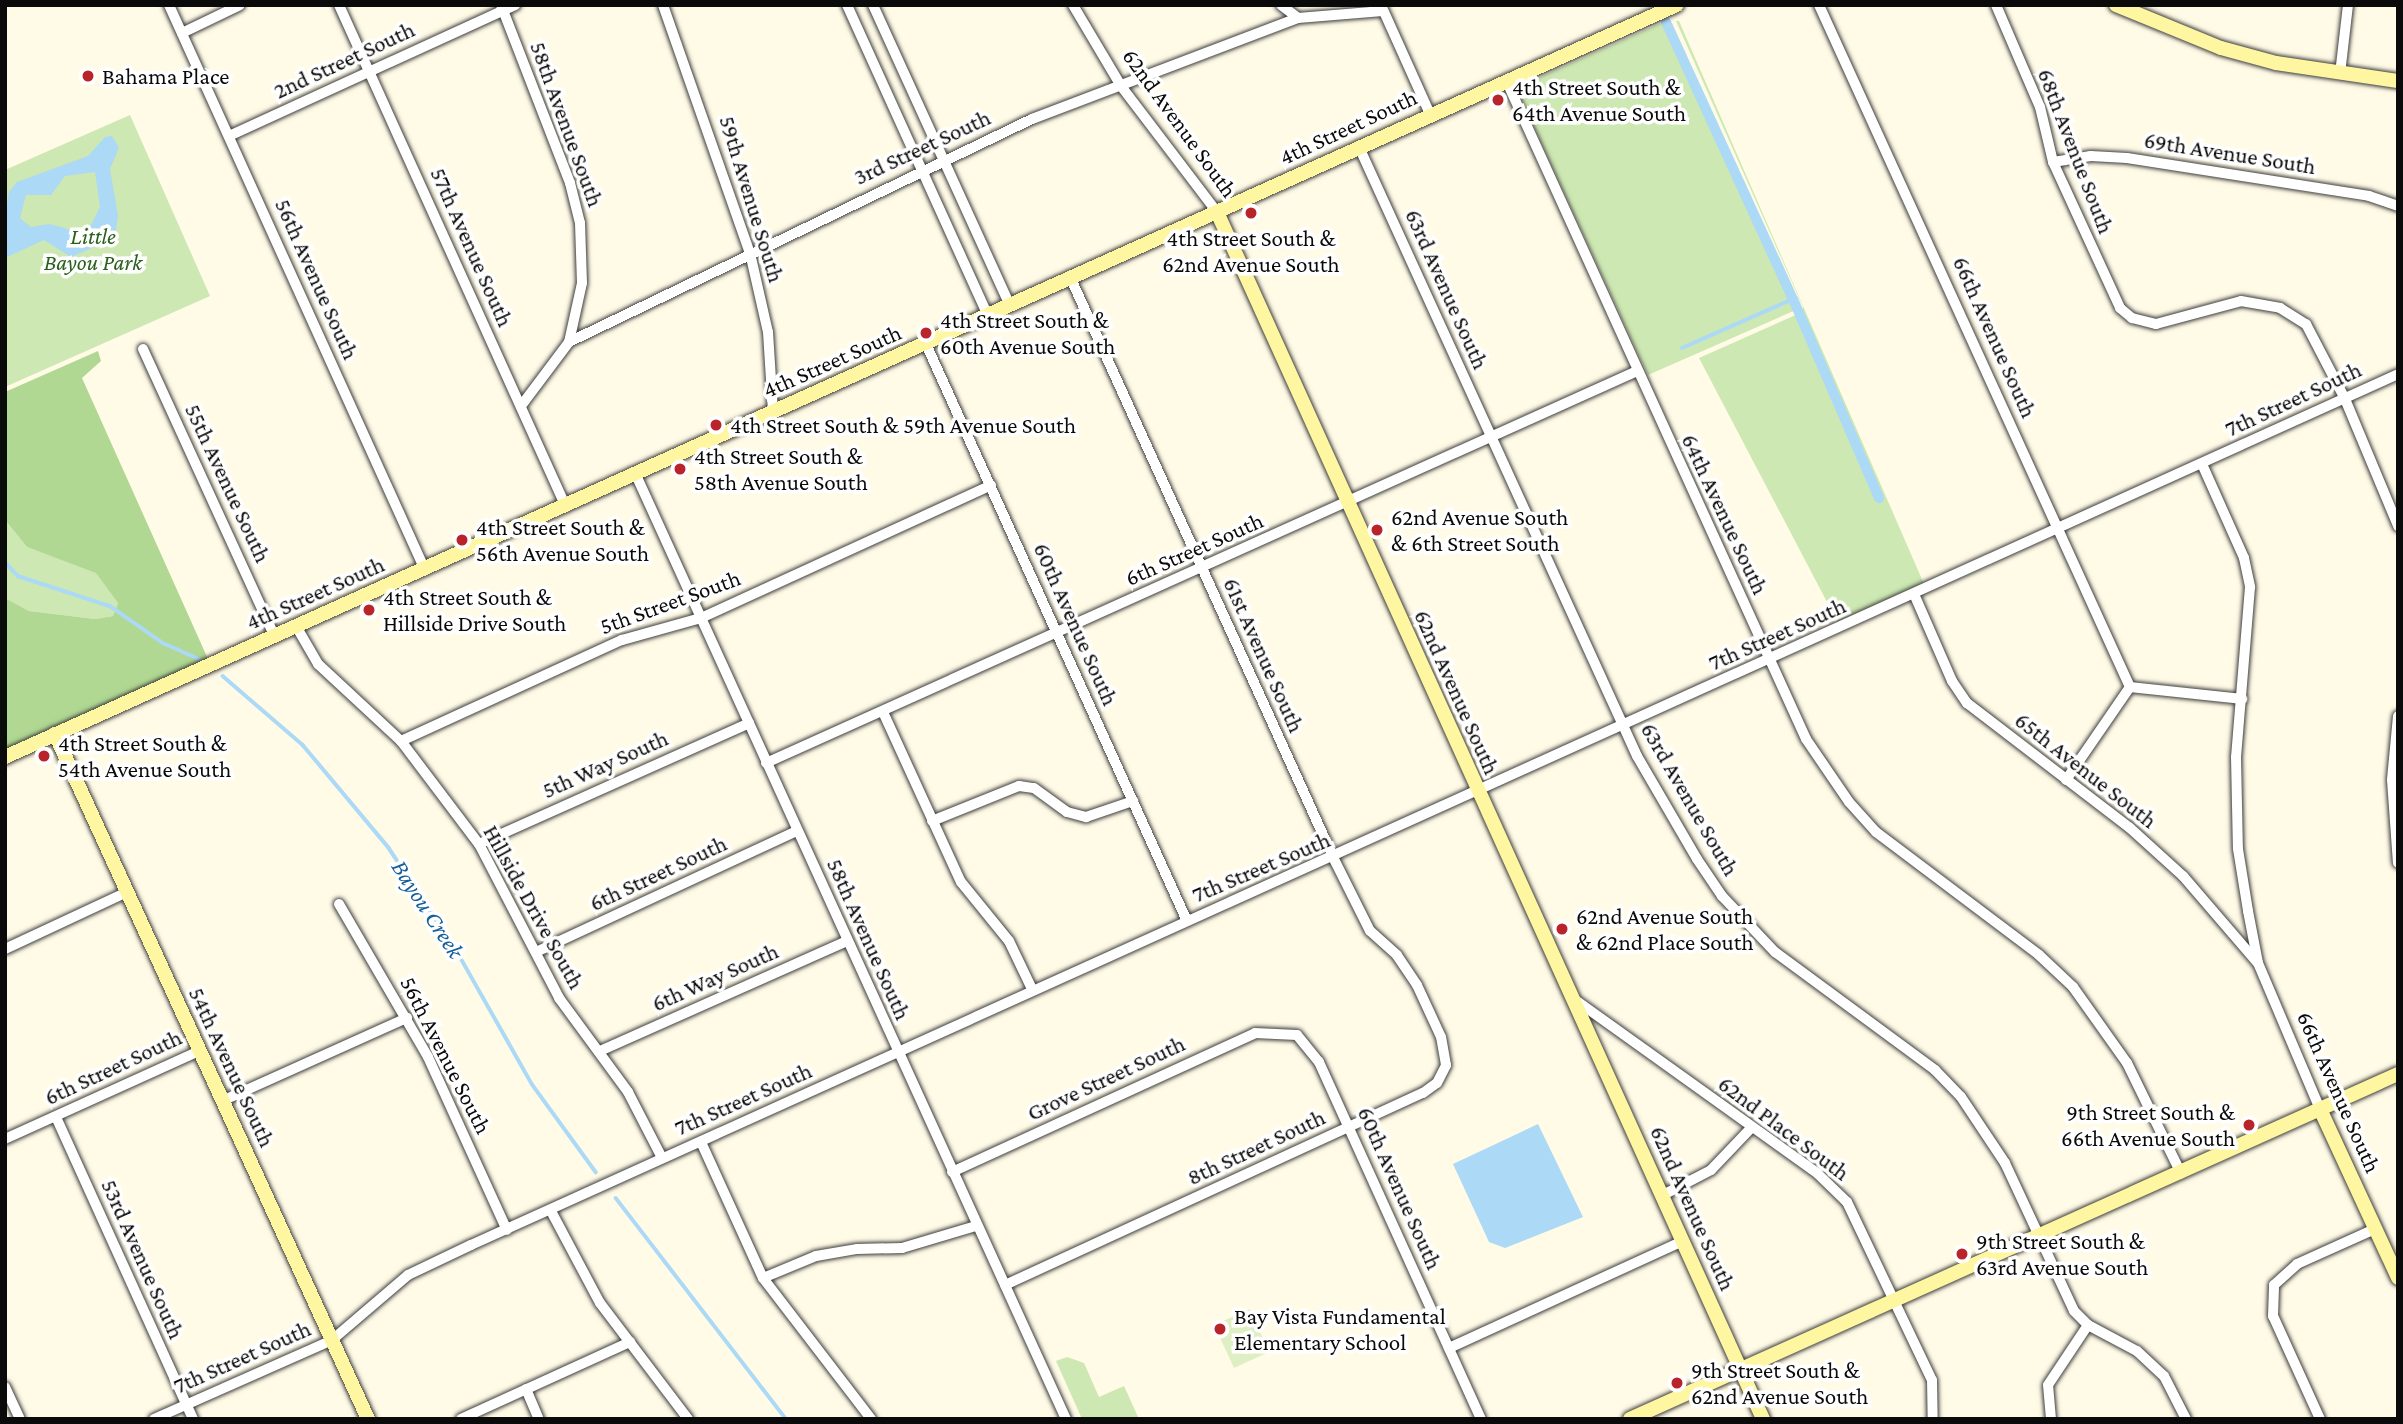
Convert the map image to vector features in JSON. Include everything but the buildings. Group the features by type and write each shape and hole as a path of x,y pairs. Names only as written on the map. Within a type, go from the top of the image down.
{"street":[{"name":"56th Avenue South","path":"169,5 425,570"},
{"path":"182,33 240,5"},
{"name":"57th Avenue South","path":"339,5 566,507"},
{"name":"2nd Street South","path":"229,136 502,8 515,5"},
{"name":"59th Avenue South","path":"663,5 750,253 768,332 773,411"},
{"path":"846,5 988,316"},
{"path":"873,5 1010,306"},
{"name":"62nd Avenue South","path":"1073,5 1121,86 1217,212 1763,1419"},
{"path":"1281,5 1298,18"},
{"name":"4th Street South","path":"5,757 566,507 1430,114 1677,5"},
{"name":"66th Avenue South","path":"1819,5 2130,687"},
{"name":"68th Avenue South","path":"1996,5 2040,107 2053,162 2120,308 2132,318 2156,324 2241,300 2280,308 2306,324 2317,338 2398,526"},
{"path":"2116,5 2221,48 2340,74 2398,81"},
{"path":"2340,74 2348,5"},
{"name":"58th Avenue South","path":"502,8 570,183 580,223 582,283 569,342"},
{"path":"1382,8 1430,114"},
{"name":"3rd Street South","path":"521,406 569,342 943,160 1032,119 1298,18 1382,8"},
{"name":"64th Avenue South","path":"1506,80 1769,661 1826,772 1876,832 2039,955 2073,987 2127,1063 2153,1108 2181,1172"},
{"name":"63rd Avenue South","path":"1359,147 1637,756 1722,896 1775,952 1935,1070 1961,1097 1994,1143 2039,1237 2063,1295 2088,1325 2137,1351 2164,1377 2186,1419"},
{"name":"69th Avenue South","path":"2053,162 2091,156 2127,158 2369,196 2398,206"},
{"name":"61st Avenue South","path":"1071,279 1334,859 1370,931 1397,955 1422,996"},
{"name":"60th Avenue South","path":"926,344 1187,921"},
{"name":"55th Avenue South","path":"143,349 274,635"},
{"name":"6th Street South","path":"766,763 1637,371"},
{"name":"7th Street South","path":"154,1419 332,1340 408,1275 1032,989 1334,859 1477,790 1769,661 2398,374"},
{"path":"2202,464 2244,558 2250,587 2236,757 2238,849 2258,963"},
{"name":"58th Avenue South","path":"636,475 1066,1419"},
{"name":"5th Street South","path":"401,741 622,640 701,618 991,485"},
{"name":"65th Avenue South","path":"1914,594 1952,681 1967,703 2183,876 2258,963"},
{"name":"Hillside Drive South","path":"296,626 317,664 401,741 479,844 559,999 628,1092 663,1158"},
{"path":"2066,780 2130,687 2242,699"},
{"path":"883,712 961,882 1009,941 1032,989"},
{"path":"2398,716 2392,780 2398,863"},
{"name":"5th Way South","path":"479,844 749,723"},
{"name":"54th Avenue South","path":"55,734 368,1419"},
{"path":"932,821 1019,786 1034,788 1067,812 1086,817 1133,801"},
{"name":"6th Street South","path":"536,952 797,831"},
{"path":"5,948 127,892"},
{"name":"56th Avenue South","path":"340,904 407,1018 507,1230"},
{"name":"6th Way South","path":"600,1051 847,941"},
{"name":"66th Avenue South","path":"2258,963 2320,1110 2398,1278"},
{"name":"8th Street South","path":"1005,1284 1349,1127 1437,1083 1446,1065 1445,1052 1422,996"},
{"name":"62nd Place South","path":"1572,997 1751,1129 1818,1174 1847,1202 1932,1380 1933,1419"},
{"path":"222,1101 407,1018"},
{"name":"60th Avenue South","path":"1280,1031 1297,1035 1309,1047 1349,1127 1481,1419"},
{"name":"Grove Street South","path":"952,1172 1255,1033 1280,1031"},
{"name":"6th Street South","path":"5,1139 200,1051"},
{"path":"1630,1419 2398,1074"},
{"name":"53rd Avenue South","path":"56,1117 193,1419"},
{"path":"1663,1195 1711,1170 1751,1129"},
{"path":"701,1142 763,1278 871,1419"},
{"path":"551,1211 600,1303 688,1419"},
{"path":"763,1278 816,1256 857,1249 902,1248 976,1226"},
{"path":"2320,1419 2273,1316 2274,1285 2297,1264 2375,1229"},
{"path":"1449,1348 1683,1241"},
{"path":"2052,1419 2048,1385 2088,1325"},
{"path":"461,1419 630,1342"},
{"path":"5,1387 20,1419"},
{"path":"526,1388 540,1419"}],"green space":[{"path":"1676,21 1679,21 1924,584 1838,623 1699,358 1800,313 1803,307"},
{"path":"1661,23 1672,24 1798,309 1648,375 1521,98 1529,82"},
{"name":"Little Bayou Park","path":"130,115 210,296 5,387 5,170"},
{"path":"98,351 101,361 82,378 208,659 5,749 5,598 29,611 95,619 113,616 118,603 96,573 27,547 5,520 5,392"},
{"path":"5,520 27,547 96,572 118,603 113,616 95,619 29,611 5,598"},
{"path":"1250,1309 1269,1352 1234,1368 1214,1325"},
{"path":"1067,1357 1084,1363 1099,1397 1124,1386 1139,1419 1082,1419 1056,1361"}],"water":[{"path":"112,136 119,148 110,169 118,215 116,230 108,241 71,257 44,240 5,258 5,216 9,192 17,182 88,156 105,137","holes":["95,172 100,207 84,239 65,228 49,224 31,227 20,218 26,195 51,195 65,176"]},
{"path":"1538,1124 1583,1217 1505,1248 1489,1242 1453,1164"}],"waterway":[{"path":"1666,22 1793,299 1879,498"},
{"path":"1682,348 1793,299"},
{"name":"Bayou Creek","path":"5,562 18,576 110,606 163,643 199,659"},
{"name":"Bayou Creek","path":"223,676 303,745 389,848 458,953 532,1084 596,1172"},
{"name":"Bayou Creek","path":"616,1198 786,1419"}],"place":[{"name":"Bahama Place","path":"88,76"},
{"name":"4th Street South & 64th Avenue South","path":"1498,100"},
{"name":"4th Street South & 62nd Avenue South","path":"1251,213"},
{"name":"4th Street South & 60th Avenue South","path":"926,333"},
{"name":"4th Street South & 59th Avenue South","path":"716,425"},
{"name":"4th Street South & 58th Avenue South","path":"680,469"},
{"name":"62nd Avenue South & 6th Street South","path":"1377,530"},
{"name":"4th Street South & 56th Avenue South","path":"462,540"},
{"name":"4th Street South & Hillside Drive South","path":"369,610"},
{"name":"4th Street South & 54th Avenue South","path":"44,756"},
{"name":"62nd Avenue South & 62nd Place South","path":"1562,929"},
{"name":"9th Street South & 66th Avenue South","path":"2249,1125"},
{"name":"9th Street South & 63rd Avenue South","path":"1962,1254"},
{"name":"Bay Vista Fundamental Elementary School","path":"1220,1329"},
{"name":"9th Street South & 62nd Avenue South","path":"1677,1383"}]}
